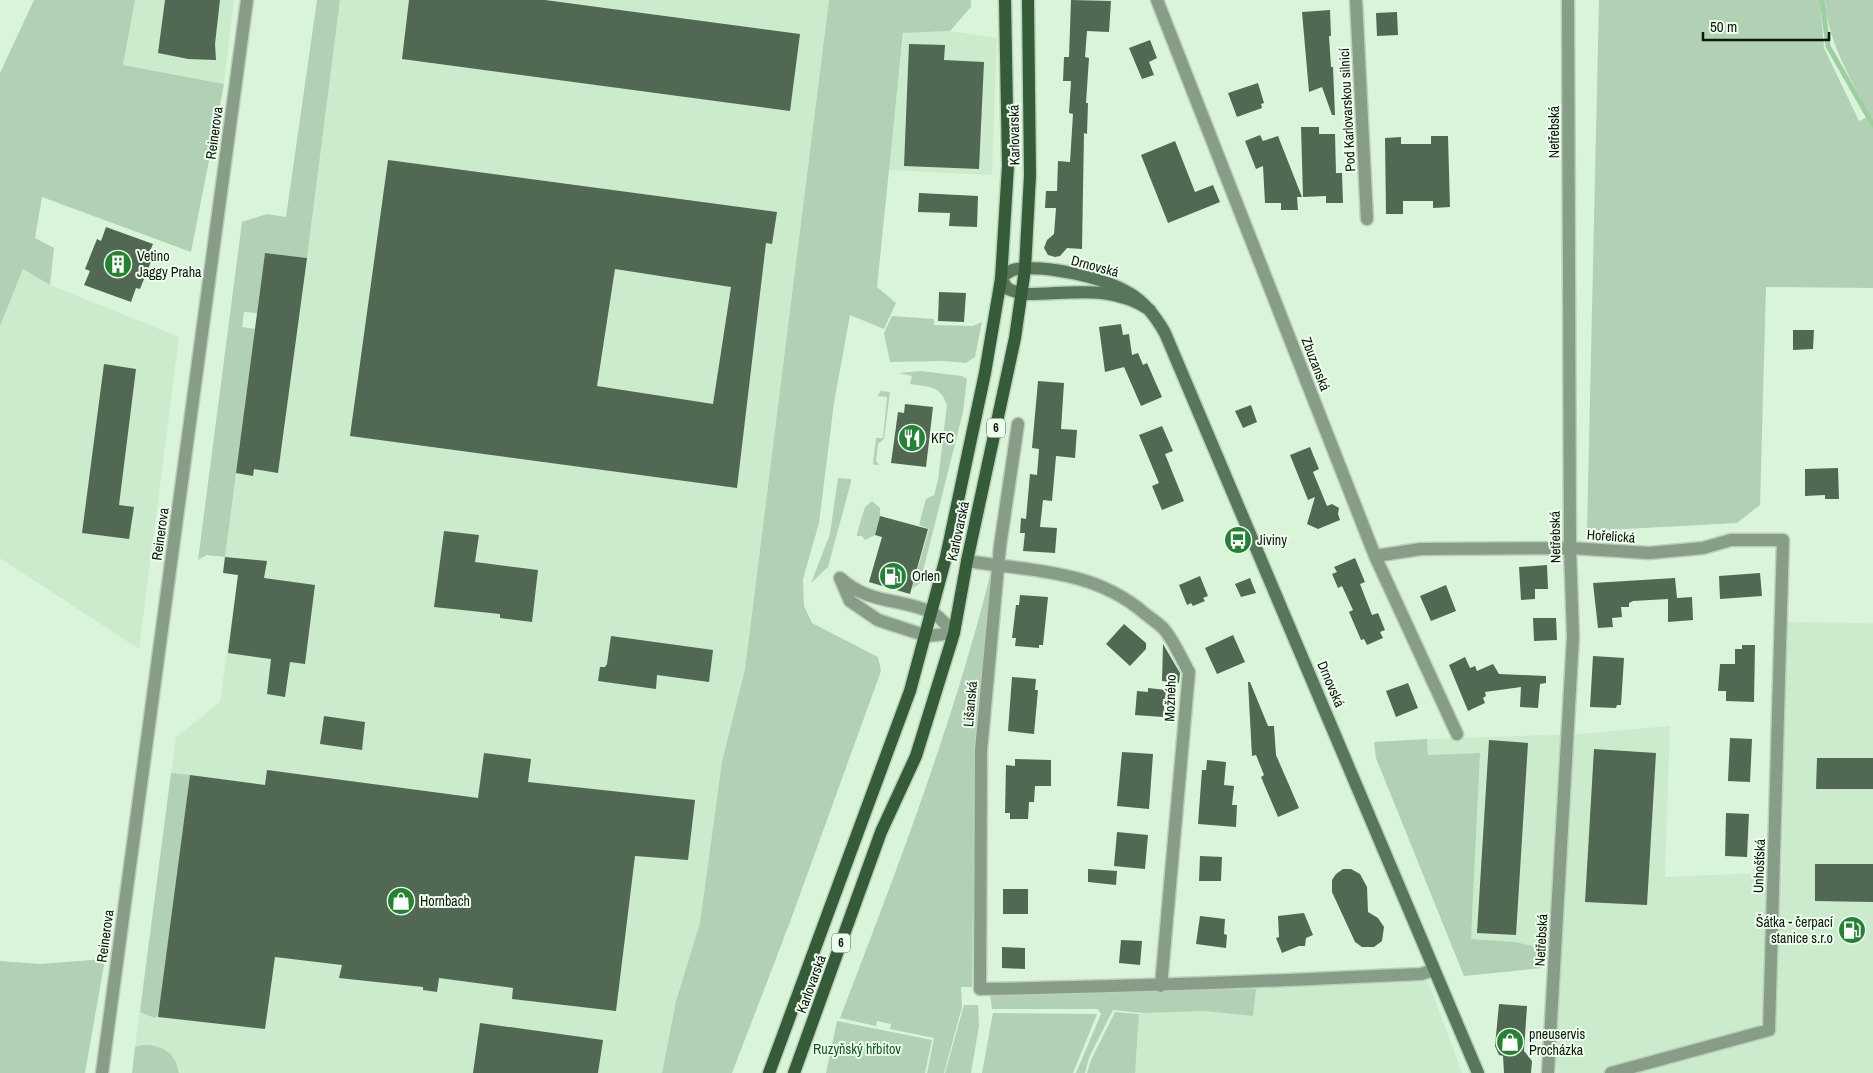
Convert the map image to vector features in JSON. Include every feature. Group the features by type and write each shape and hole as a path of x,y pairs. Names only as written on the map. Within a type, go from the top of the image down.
{"main road":[{"name":"Karlovarská","path":"770,1073 892,743 926,636 946,557 980,402 1001,279 1008,166 1005,0"},
{"name":"Karlovarská","path":"794,1073 881,832 916,756 954,633 967,561 1015,338 1025,269 1030,176 1028,0"},
{"path":"1022,294 1008,289 1001,279 1011,271 1025,269"},
{"name":"Drnovská","path":"1025,269 1060,272 1105,282 1131,294 1150,310 1174,349 1478,1073"},
{"name":"Drnovská","path":"1022,294 1111,293 1129,298 1150,310"}],"street":[{"name":"Reinerova","path":"102,1073 247,0"},
{"name":"Zbuzanská","path":"1157,0 1375,556 1457,734"},
{"name":"Pod Karlovarskou silnicí","path":"1356,0 1367,219"},
{"name":"Netřebská","path":"1548,1073 1573,637 1570,548 1568,0"},
{"name":"Lišanská","path":"1018,424 998,565 981,750 980,988 1161,986"},
{"name":"Hořelická","path":"1375,556 1421,549 1570,548 1649,553 1703,548 1731,540 1784,540"},
{"name":"Unhošťská","path":"1611,1073 1769,1030 1784,540"},
{"name":"Možného","path":"967,561 1048,571 1081,578 1110,590 1135,606 1164,629 1189,672 1161,986"},
{"path":"840,578 849,586 874,598 932,613 954,633 926,636 878,620 850,601 840,578"},
{"path":"1161,986 1421,974 1434,970"}],"shaded area":[{"path":"135,0 234,0 224,84 123,65"},
{"path":"340,0 829,0 745,669 722,762 700,923 676,1001 662,1073 179,1073 178,1065 142,1045 135,1047 176,737 220,702 238,575 223,573 265,253 307,258"},
{"path":"950,31 997,38 992,175 888,170 904,33"},
{"path":"23,269 50,285 179,337 139,649 0,558 0,326"},
{"path":"1785,622 1873,623 1873,1073 1557,1073 1555,1050 1561,978 1537,947 1515,942 1471,939 1480,753 1428,755 1427,739 1578,734 1670,726 1665,877 1760,873 1782,875"},
{"path":"1428,981 1462,1073 1135,1073 1139,1014 1169,1011 1204,1011 1252,1016 1256,989"}],"green space":[{"path":"34,0 135,0 123,65 224,84 191,252 42,197 35,238 54,248 50,285 23,269 0,326 0,73"},
{"path":"317,0 340,0 307,258 265,253 257,313 244,312 242,327 255,329 225,557 207,555 198,560 242,222 267,214 286,217"},
{"path":"829,0 971,0 971,7 950,31 903,33 877,287 896,303 884,329 850,315 834,403 819,523 803,579 804,606 812,623 878,657 881,671 790,922 732,1073 662,1073 676,1001 700,923 722,762 745,669"},
{"path":"1599,0 1820,0 1824,48 1859,121 1870,116 1848,75 1835,45 1830,30 1825,0 1873,0 1873,288 1766,287 1760,505 1737,523 1587,531"},
{"path":"892,316 934,319 934,325 973,326 982,322 975,357 966,363 944,361 890,362 884,333"},
{"path":"920,371 962,376 967,379 963,412 920,583 912,589 929,529 919,525 926,499 934,495 938,480 947,405 937,390 910,384 912,376 899,373"},
{"path":"881,391 890,392 884,439 878,444 876,461 879,465 876,465 873,464 876,438 883,438 887,397 877,396"},
{"path":"838,478 851,479 851,482 828,567 811,583 830,534"},
{"path":"872,501 880,508 880,516 875,535 865,540 862,536 857,536 857,533 865,507"},
{"path":"990,576 994,577 975,748 972,987 961,987 962,1007 944,1073 927,1073 934,1038 890,1029 891,1024 877,1021 876,1026 840,1018 941,744"},
{"path":"1427,739 1428,755 1480,753 1471,939 1515,942 1537,947 1542,968 1464,976 1376,758 1374,742"},
{"path":"171,773 190,775 159,1014 155,1018 140,1012"},
{"path":"105,959 85,1073 0,1073 0,961 40,964"},
{"path":"1256,989 1253,1016 1204,1011 1143,1013 1113,1010 1089,1058 1085,1073 1076,1073 1101,1014 1098,1009 992,1009 990,994"},
{"path":"964,1005 978,1005 979,1026 971,1073 945,1073"},
{"path":"1115,1012 1139,1014 1135,1073 1087,1073 1091,1060"},
{"path":"993,1013 1097,1014 1073,1073 982,1073"},
{"name":"Ruzyňský hřbitov","path":"837,1021 932,1040 925,1073 826,1073"},
{"path":"142,1045 156,1046 167,1051 175,1060 179,1073 132,1073 135,1047"}],"building":[{"path":"165,0 220,0 215,44 216,60 188,59 158,53"},
{"path":"409,0 545,0 800,34 790,111 402,59"},
{"path":"1071,0 1111,1 1109,32 1087,31 1085,57 1089,58 1086,103 1088,103 1087,134 1084,133 1082,249 1067,248 1060,256 1055,257 1048,255 1044,248 1047,240 1054,234 1056,208 1045,208 1046,191 1057,191 1058,161 1070,162 1073,114 1069,113 1071,81 1063,81 1064,57 1069,57"},
{"path":"1330,10 1331,36 1329,36 1331,67 1333,67 1335,115 1332,115 1322,87 1309,92 1302,12"},
{"path":"1397,12 1398,35 1377,36 1376,13"},
{"path":"1150,40 1157,58 1149,62 1154,75 1142,79 1129,48"},
{"path":"909,44 945,45 944,60 984,62 979,169 904,166"},
{"path":"1258,83 1264,103 1261,104 1262,108 1237,117 1228,93"},
{"path":"1301,127 1319,127 1319,134 1335,134 1336,173 1342,173 1343,203 1326,203 1326,196 1303,197"},
{"path":"1260,135 1263,141 1278,136 1302,197 1297,197 1298,210 1281,210 1281,203 1265,203 1263,166 1256,169 1245,141"},
{"path":"1431,136 1448,136 1450,207 1433,208 1433,201 1403,201 1403,214 1386,214 1385,138 1401,137 1401,144 1431,144"},
{"path":"1175,141 1195,192 1213,185 1220,202 1168,223 1141,155"},
{"path":"388,160 777,212 772,244 766,243 737,488 350,436","holes":["615,269 731,287 713,404 597,386"]},
{"path":"919,193 978,196 977,227 949,226 950,213 918,212"},
{"name":"Vetino Jaggy Praha","path":"106,227 153,244 147,258 152,259 140,289 136,288 131,302 84,285 90,271 85,269 97,239 101,241"},
{"path":"265,253 307,258 278,473 254,469 253,476 236,473"},
{"path":"939,292 966,293 964,322 938,321"},
{"path":"1121,324 1123,335 1129,334 1132,355 1138,353 1143,365 1147,363 1162,397 1141,406 1124,367 1105,372 1099,327"},
{"path":"1793,330 1814,330 1813,349 1793,350"},
{"path":"104,364 136,369 119,505 134,507 129,539 82,533"},
{"path":"1038,381 1064,383 1061,429 1077,430 1075,458 1056,456 1052,501 1043,500 1040,527 1057,528 1055,553 1023,551 1025,533 1020,533 1021,518 1026,519 1030,474 1037,475 1039,449 1032,448"},
{"name":"KFC","path":"905,404 933,407 926,467 891,463 898,412 904,413"},
{"path":"1251,405 1257,422 1243,428 1235,411"},
{"path":"1162,426 1173,451 1165,454 1184,501 1162,510 1152,486 1159,483 1139,435"},
{"path":"1310,447 1319,469 1313,472 1327,506 1332,504 1339,508 1340,520 1318,529 1307,524 1315,497 1308,500 1290,455"},
{"path":"1838,468 1839,499 1825,499 1825,495 1805,496 1805,469"},
{"path":"880,516 928,529 910,594 869,582 882,537 875,535"},
{"path":"444,531 479,535 475,562 538,570 532,622 500,618 500,614 434,607"},
{"path":"225,557 267,561 264,578 315,585 305,664 290,662 285,697 267,694 271,659 228,653 238,575 223,573"},
{"path":"1355,558 1365,582 1360,584 1372,615 1378,613 1385,630 1380,632 1383,638 1367,645 1364,639 1361,640 1349,612 1353,610 1342,586 1338,588 1332,574 1337,572 1334,567"},
{"path":"1547,565 1548,589 1535,589 1535,599 1521,600 1519,567"},
{"path":"1760,573 1762,596 1720,599 1719,576"},
{"path":"1200,576 1208,596 1203,598 1205,601 1193,606 1191,603 1187,605 1179,585"},
{"path":"1250,578 1256,593 1241,597 1235,584"},
{"path":"1675,578 1677,598 1692,597 1693,620 1668,622 1668,599 1633,601 1629,603 1629,607 1621,607 1622,617 1612,618 1613,627 1598,628 1593,583"},
{"path":"1446,585 1456,611 1431,621 1420,596"},
{"path":"1020,595 1048,597 1043,645 1039,645 1039,648 1015,646 1016,638 1012,638 1016,605 1019,605"},
{"path":"1533,618 1556,618 1557,640 1534,641"},
{"path":"1124,624 1146,643 1146,649 1130,666 1106,644"},
{"path":"1233,635 1245,662 1217,674 1205,648"},
{"path":"611,636 713,650 709,682 657,675 656,689 598,681 600,667 605,667 607,664"},
{"path":"1163,644 1180,673 1179,683 1162,681"},
{"path":"1742,645 1755,645 1754,702 1726,701 1726,691 1718,691 1720,664 1735,664 1735,649 1742,649"},
{"path":"1593,656 1624,658 1621,705 1617,705 1616,708 1590,707"},
{"path":"1465,657 1470,668 1475,666 1477,671 1493,664 1499,674 1546,676 1546,683 1540,684 1538,708 1520,707 1521,687 1485,692 1486,696 1483,698 1485,703 1468,711 1449,665"},
{"path":"1012,677 1036,679 1035,690 1038,690 1034,734 1008,731"},
{"path":"1248,682 1250,682 1268,726 1274,726 1276,755 1299,808 1278,817 1261,777 1264,775 1256,755 1252,756"},
{"path":"1408,683 1418,708 1396,717 1386,691"},
{"path":"1148,688 1166,690 1163,717 1135,715 1137,691 1148,692"},
{"path":"324,716 365,722 362,750 320,744"},
{"path":"1730,738 1752,739 1750,782 1728,781"},
{"path":"1489,740 1528,743 1516,935 1477,933"},
{"path":"1594,749 1656,753 1647,905 1585,902"},
{"path":"1122,752 1153,754 1149,809 1117,806"},
{"name":"Hornbach","path":"484,753 531,759 528,782 695,800 688,860 635,856 616,1011 512,999 513,988 439,978 437,992 423,990 423,987 339,978 342,965 275,957 265,1029 158,1017 190,775 265,785 267,770 478,798"},
{"path":"1817,758 1873,758 1873,789 1816,789"},
{"path":"1015,759 1051,760 1051,786 1035,786 1034,802 1029,802 1028,819 1010,819 1010,813 1005,813 1006,765 1015,766"},
{"path":"1207,760 1226,762 1224,785 1234,786 1232,805 1237,805 1236,827 1198,824 1202,770 1206,770"},
{"path":"1726,813 1749,814 1747,857 1725,856"},
{"path":"1117,832 1148,835 1145,869 1114,866"},
{"path":"1200,856 1222,857 1221,881 1199,881"},
{"path":"1815,864 1873,864 1873,902 1815,901"},
{"path":"1088,869 1117,871 1116,885 1088,882"},
{"path":"1343,869 1351,869 1360,874 1367,887 1368,912 1378,918 1384,927 1382,941 1374,947 1362,947 1355,942 1332,892 1332,880"},
{"path":"1003,889 1028,889 1028,914 1003,914"},
{"path":"1304,913 1313,935 1306,938 1305,946 1299,946 1282,953 1276,938 1279,937 1278,916"},
{"path":"1200,916 1225,919 1224,934 1227,935 1226,948 1196,944"},
{"path":"1121,940 1142,941 1140,965 1119,963"},
{"path":"1002,947 1025,948 1025,969 1002,968"},
{"name":"pneuservis Procházka","path":"1499,1004 1527,1006 1524,1051 1532,1061 1531,1073 1504,1073 1503,1056 1499,1055 1495,1046"},
{"path":"480,1023 603,1040 598,1073 473,1073"}],"waterway":[{"path":"1822,0 1828,46 1873,125"}],"place":[{"name":"Vetino Jaggy Praha","path":"118,264"},
{"name":"KFC","path":"912,438"},
{"name":"Jiviny","path":"1238,540"},
{"name":"Orlen","path":"893,576"},
{"name":"Hornbach","path":"401,901"},
{"name":"Šátka - čerpací stanice s.r.o","path":"1852,930"},
{"name":"pneuservis Procházka","path":"1510,1042"}]}
